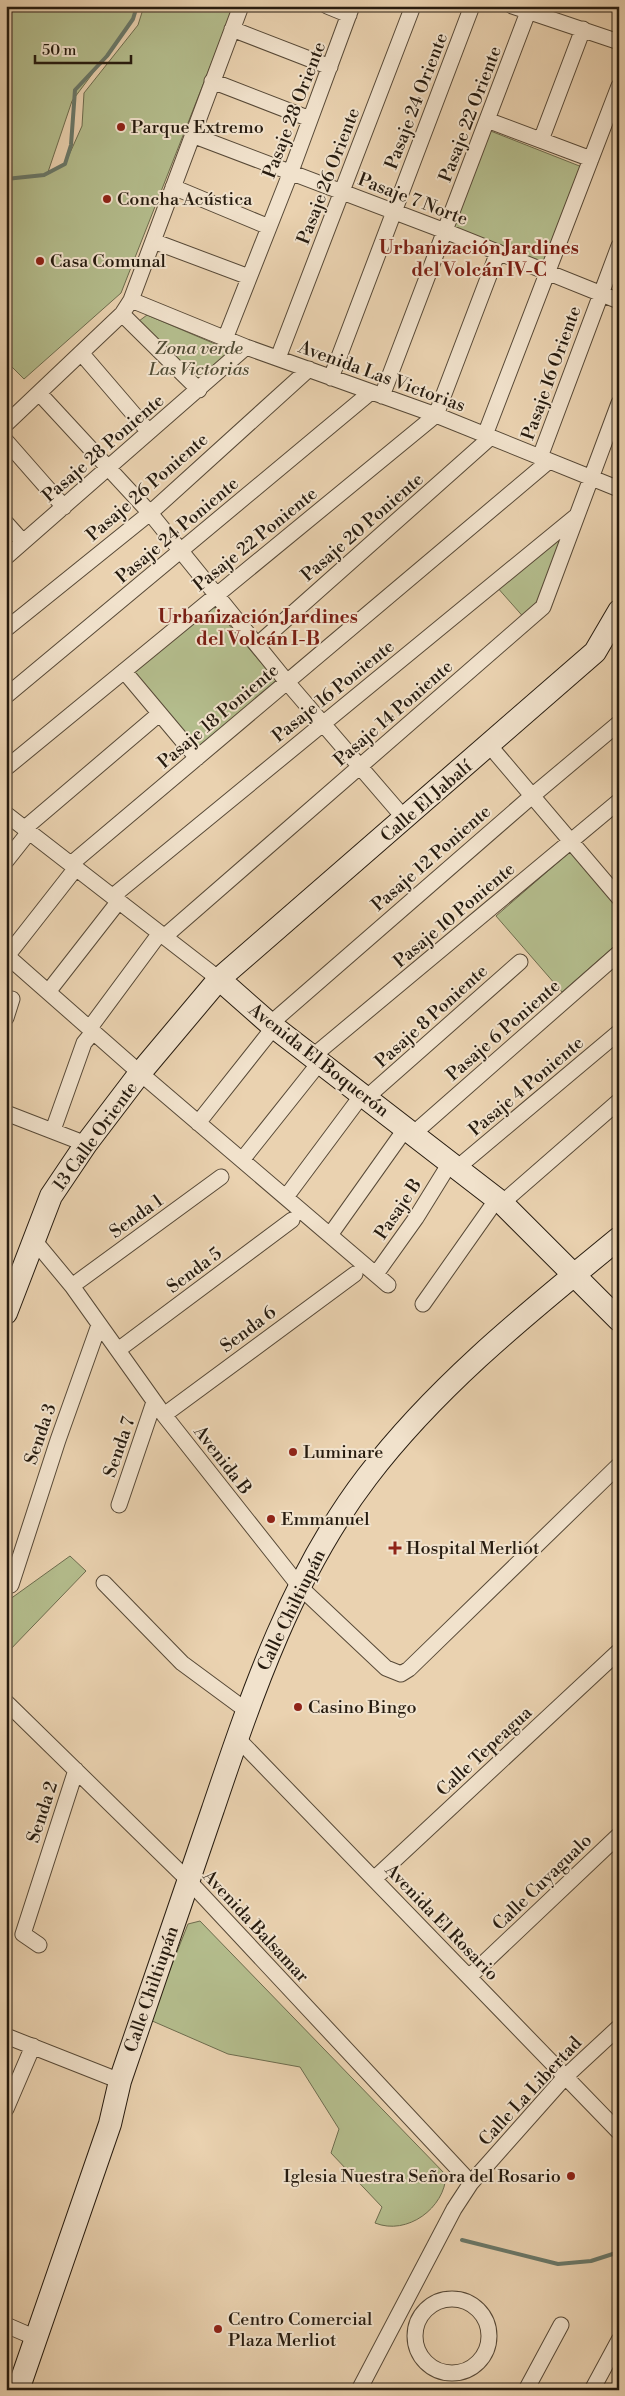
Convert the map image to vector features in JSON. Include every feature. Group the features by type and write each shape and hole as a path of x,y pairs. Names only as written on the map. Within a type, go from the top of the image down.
{"main road":[{"name":"Calle El Jabalí","path":"219,979 595,652 618,613"},
{"name":"Avenida El Boquerón","path":"219,979 272,1026 499,1201 575,1274 619,1320"},
{"name":"13 Calle Oriente","path":"6,1313 33,1239 52,1196 86,1144 140,1074 219,979"},
{"name":"Calle Chiltiupán","path":"6,2381 22,2332 110,2124 120,2081 265,1661 300,1587 332,1527 384,1455 431,1404 474,1363 619,1238"},
{"name":"Calle Chiltiupán","path":"18,2390 22,2332"}],"street":[{"path":"6,424 82,354 122,314 131,300 240,6"},
{"path":"327,6 351,11"},
{"name":"Pasaje 26 Oriente","path":"278,358 413,6"},
{"name":"Pasaje 24 Oriente","path":"332,378 472,6"},
{"path":"512,6 619,42"},
{"name":"Pasaje 28 Oriente","path":"225,338 290,174 351,11"},
{"name":"Pasaje 22 Oriente","path":"376,394 445,231 528,12"},
{"path":"232,29 330,67"},
{"path":"541,140 584,29"},
{"path":"212,81 310,120"},
{"path":"488,436 619,86"},
{"path":"487,120 591,158"},
{"name":"Pasaje 7 Norte","path":"192,135 290,174 445,231 619,301"},
{"path":"173,187 269,227"},
{"path":"153,241 248,277"},
{"name":"Pasaje 16 Oriente","path":"544,459 619,246"},
{"path":"436,415 498,252"},
{"name":"Avenida Las Victorias","path":"131,300 246,347 436,415 619,489"},
{"path":"122,314 199,390"},
{"name":"Pasaje 28 Poniente","path":"6,557 246,347"},
{"path":"82,354 149,432"},
{"name":"Pasaje 26 Poniente","path":"6,629 150,513 309,370"},
{"path":"39,393 150,513 216,596 405,819"},
{"name":"Pasaje 24 Poniente","path":"6,696 181,551 376,394"},
{"name":"Pasaje 14 Poniente","path":"53,1130 84,1043 91,1030 162,935 543,607 619,403"},
{"name":"Pasaje 22 Poniente","path":"6,768 436,415"},
{"name":"Pasaje 20 Poniente","path":"257,645 488,436"},
{"path":"6,441 64,506"},
{"name":"Pasaje 18 Poniente","path":"7,956 74,866 544,459"},
{"name":"Pasaje 16 Poniente","path":"48,992 116,899 323,723 577,515"},
{"path":"6,523 23,542"},
{"path":"124,671 197,758"},
{"path":"6,861 27,830 160,714"},
{"name":"Pasaje 12 Poniente","path":"198,1123 272,1026 532,796 619,723"},
{"path":"489,745 570,842 616,888"},
{"name":"Pasaje 10 Poniente","path":"242,1160 316,1059 619,801"},
{"name":"Avenida El Boquerón","path":"6,814 219,979"},
{"name":"Pasaje 6 Poniente","path":"330,1235 409,1131 619,953"},
{"path":"7,956 140,1074 388,1285"},
{"name":"Pasaje 8 Poniente","path":"286,1197 364,1097 520,962"},
{"path":"6,1018 12,999"},
{"name":"Pasaje 4 Poniente","path":"454,1166 619,1032"},
{"path":"423,1304 499,1201 619,1101"},
{"path":"6,1113 86,1144"},
{"name":"Pasaje B","path":"376,1274 454,1166"},
{"name":"Senda 1","path":"72,1286 221,1177"},
{"name":"Senda 5","path":"118,1350 292,1220"},
{"name":"Avenida B","path":"33,1239 72,1286 154,1402 300,1587 386,1668 401,1674 409,1669 619,1465"},
{"name":"Senda 6","path":"164,1415 355,1274"},
{"name":"Senda 3","path":"11,1585 58,1440 99,1324"},
{"name":"Senda 7","path":"119,1505 154,1402"},
{"path":"104,1583 182,1663 247,1711"},
{"name":"Calle Tepeagua","path":"374,1879 619,1650"},
{"name":"Avenida Balsamar","path":"6,1702 188,1880 471,2182"},
{"name":"Avenida El Rosario","path":"237,1738 619,2132"},
{"name":"Senda 2","path":"39,1945 24,1934 76,1770"},
{"name":"Calle Cuyagualo","path":"469,1977 619,1835"},
{"name":"Calle La Libertad","path":"359,2390 454,2209 471,2182 565,2077 619,2027"},
{"path":"6,2036 120,2081"},
{"path":"6,2109 32,2046"},
{"path":"446,2299 458,2299 470,2303 479,2310 486,2320 489,2332 488,2344 480,2360 465,2371 453,2374 441,2372 430,2366 421,2357 416,2345 417,2323 425,2310 435,2303 446,2299"},
{"path":"400,2314 417,2323"},
{"path":"526,2390 561,2325"},
{"path":"592,2390 619,2340"}],"green space":[{"name":"Parque Extremo","path":"6,6 137,6 132,21 72,101 48,172 65,164 82,126 84,93 138,25 144,6 234,6 121,293 24,379 6,361"},
{"path":"488,130 582,167 544,265 452,227"},
{"name":"Zona verde Las Victorias","path":"147,315 234,352 198,385 139,321"},
{"path":"577,515 543,607 527,621 496,586"},
{"path":"213,606 278,683 198,750 133,673"},
{"path":"571,851 619,907 619,942 562,992 496,916"},
{"path":"70,1556 86,1571 6,1654 6,1602"},
{"path":"200,1921 446,2175 444,2187 439,2198 432,2208 422,2216 399,2226 375,2223 382,2207 331,2153 339,2129 300,2067 228,2054 150,2020 188,1924"}],"waterway":[{"path":"6,179 44,175 65,164 71,145 75,90 107,56 133,19 137,6"},
{"path":"462,2240 558,2264 591,2261 619,2252"}],"place":[{"name":"Parque Extremo","path":"121,127"},
{"name":"Concha Acústica","path":"107,199"},
{"name":"Casa Comunal","path":"40,261"},
{"name":"Luminare","path":"293,1452"},
{"name":"Emmanuel","path":"271,1519"},
{"name":"Hospital Merliot","path":"395,1548"},
{"name":"Casino Bingo","path":"298,1707"},
{"name":"Iglesia Nuestra Señora del Rosario","path":"571,2176"},
{"name":"Centro Comercial Plaza Merliot","path":"218,2329"}],"district":[{"name":"Urbanización Jardines del Volcán IV-C","path":"479,258"},
{"name":"Urbanización Jardines del Volcán I-B","path":"258,627"}]}
